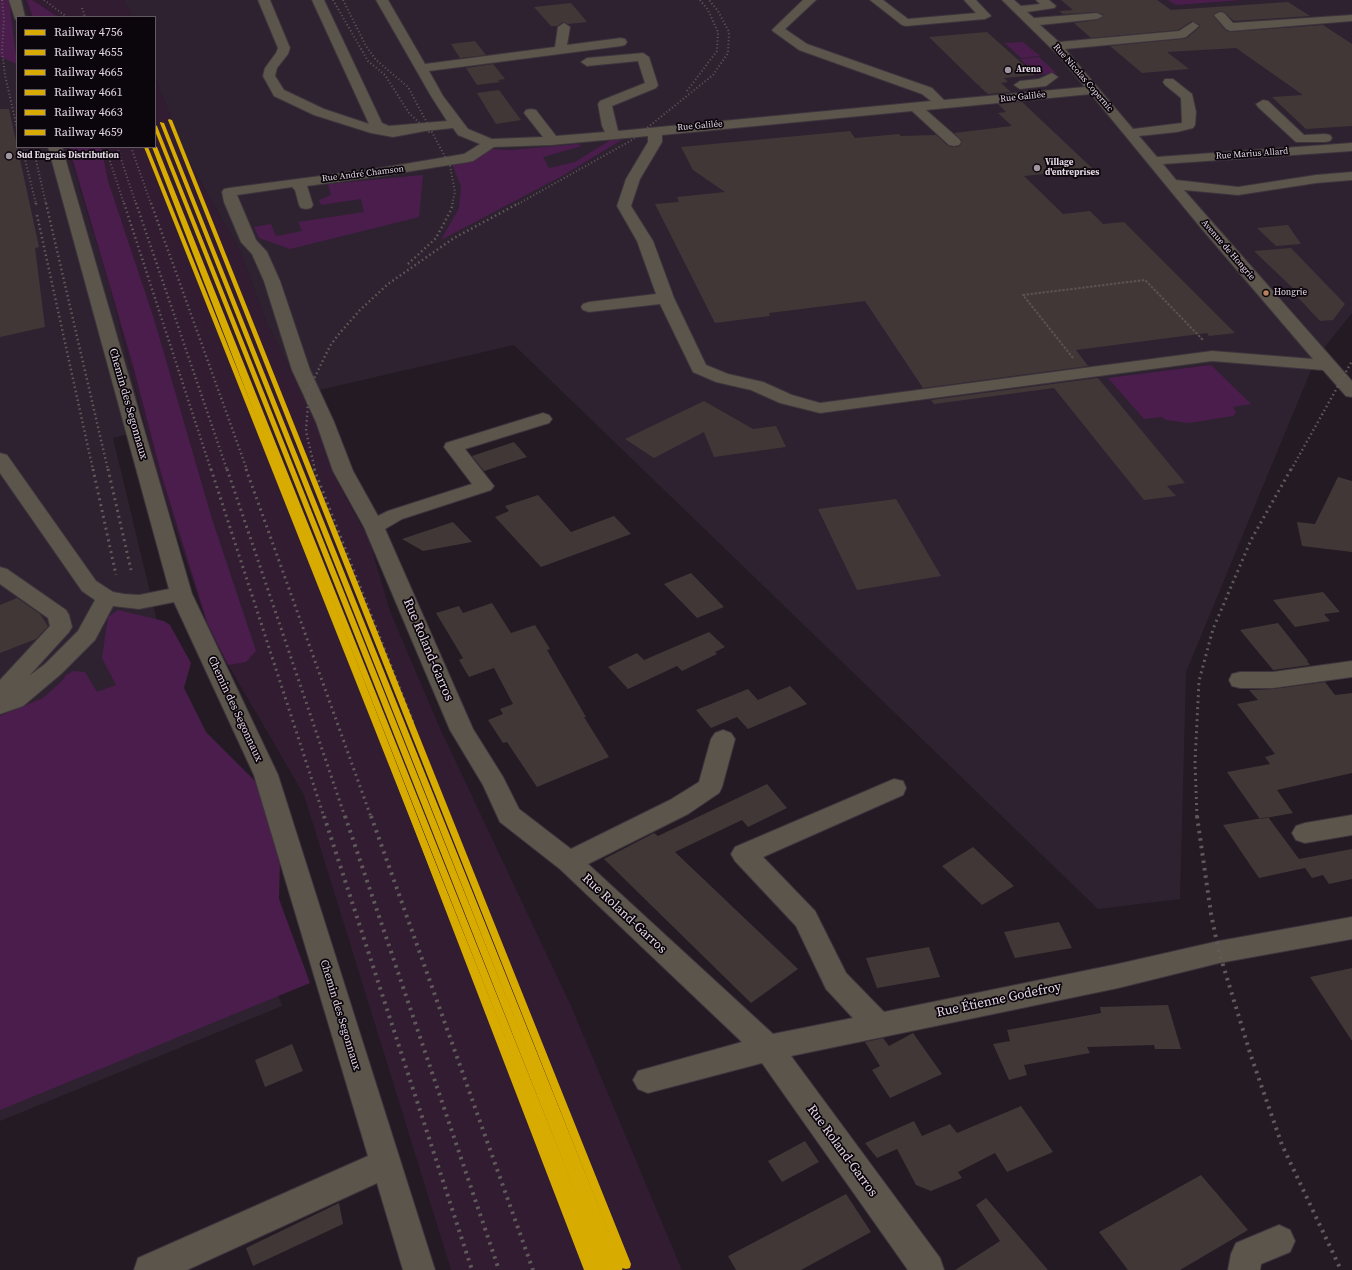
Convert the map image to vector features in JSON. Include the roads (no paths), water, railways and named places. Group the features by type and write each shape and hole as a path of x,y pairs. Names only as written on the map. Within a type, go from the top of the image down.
{"street":[{"path":"15,0 19,16"},
{"path":"264,0 284,48 282,54 271,68 269,76 279,93 319,112 371,130 393,133 420,128"},
{"path":"318,0 376,125 387,130 456,124"},
{"name":"Rue Galilée","path":"382,0 437,96 456,124 463,132 472,137 491,143 512,144 551,141 655,130 1094,90"},
{"path":"810,0 791,16 778,30 803,47 927,91 942,105"},
{"path":"877,1 906,23 985,16 970,0"},
{"name":"Rue Nicolas Copernic","path":"1008,0 1056,46 1152,161"},
{"path":"1018,9 1050,6 1042,0"},
{"path":"877,1 894,1"},
{"path":"1220,14 1230,27 1275,26 1352,18"},
{"path":"1031,22 1097,16"},
{"path":"1056,46 1182,34 1193,26"},
{"path":"562,49 561,45 564,27"},
{"path":"422,68 621,42"},
{"path":"587,62 643,57 652,85 605,104 609,126 613,134"},
{"path":"1002,99 991,88 1042,83 1052,77"},
{"path":"1130,133 1177,128 1188,125 1189,112 1187,97 1169,82"},
{"path":"1263,104 1301,139 1352,137"},
{"path":"915,107 954,142"},
{"path":"531,113 547,132 551,141"},
{"path":"655,130 655,142 633,179 624,206 645,241 666,298 699,368 722,378 757,386 786,399 820,408 868,403 1212,356 1329,365"},
{"name":"Rue André Chamson","path":"229,192 295,182 381,172 468,158 491,143"},
{"name":"Rue Marius Allard","path":"1152,161 1352,147"},
{"name":"Chemin des Segonnaux","path":"55,148 181,594 266,775 419,1270"},
{"name":"Avenue de Hongrie","path":"1152,161 1352,392"},
{"path":"1172,184 1238,191 1316,179 1352,176"},
{"path":"295,182 302,189 306,205"},
{"name":"Rue Roland-Garros","path":"229,192 231,202 249,242 259,252 272,282 304,376 325,422 343,470 374,526 462,730 494,783 509,815 569,862 768,1048 928,1270"},
{"path":"589,307 666,298"},
{"path":"374,526 395,515 484,486 453,447 543,419"},
{"path":"0,459 89,586 107,598 139,602 181,594"},
{"path":"0,574 58,615 61,627 0,694"},
{"path":"0,706 15,700 26,692 53,669 87,635 107,598"},
{"path":"1240,680 1274,680 1352,669"},
{"path":"569,862 679,807 710,787 723,739"},
{"path":"878,1025 836,981 806,919 744,854 894,788"},
{"path":"1305,834 1352,825"},
{"name":"Rue Étienne Godefroy","path":"648,1080 768,1048 1118,976 1219,952 1352,928"},
{"path":"150,1270 387,1163"},
{"path":"1244,1270 1247,1254 1279,1241"}],"railway":[{"path":"2,0 4,19 2,51 5,75 16,124"},
{"path":"44,0 66,16"},
{"path":"333,0 368,61 385,75 409,113 430,133"},
{"path":"343,0 366,46 376,60 408,87 450,166 455,192 452,204"},
{"path":"687,91 717,51 718,32 708,10 700,0"},
{"path":"518,204 632,140 713,75 728,53 729,32 718,11 709,0"},
{"path":"82,8 85,16"},
{"path":"22,148 36,204"},
{"path":"33,148 46,204"},
{"path":"108,148 110,161 124,204"},
{"path":"117,148 136,204"},
{"path":"131,148 151,204"},
{"path":"46,203 108,470"},
{"path":"124,203 211,470"},
{"path":"136,203 227,470"},
{"path":"151,203 247,470"},
{"path":"408,264 436,238 451,210 453,203"},
{"path":"315,470 306,431 309,389 330,346 338,335 360,310 388,284 454,238 519,203"},
{"path":"37,215 93,470"},
{"path":"1291,470 1352,361"},
{"path":"93,469 116,575"},
{"path":"108,469 131,570"},
{"path":"211,469 324,817"},
{"path":"227,469 345,817"},
{"path":"246,469 371,817"},
{"path":"314,469 414,725"},
{"path":"1197,817 1195,762 1199,681 1213,629 1251,540 1291,469"},
{"path":"324,816 472,1270"},
{"path":"345,816 499,1270"},
{"path":"371,816 533,1270"},
{"path":"1197,816 1211,914 1219,952 1251,1056 1282,1145 1341,1270"}],"rail line":[{"name":"4659","path":"170,120 626,1264"},
{"name":"4661","path":"162,123 618,1267"},
{"name":"4655","path":"156,129 611,1270"},
{"name":"4663","path":"146,148 594,1270"},
{"name":"4756","path":"154,148 589,1270"},
{"name":"4665","path":"155,148 602,1270"}],"place":[{"name":"Arena","path":"1008,70"},
{"name":"Sud Engrais Distribution","path":"9,156"},
{"name":"Village d'entreprises","path":"1037,168"},
{"name":"Hongrie","path":"1266,293"}]}
